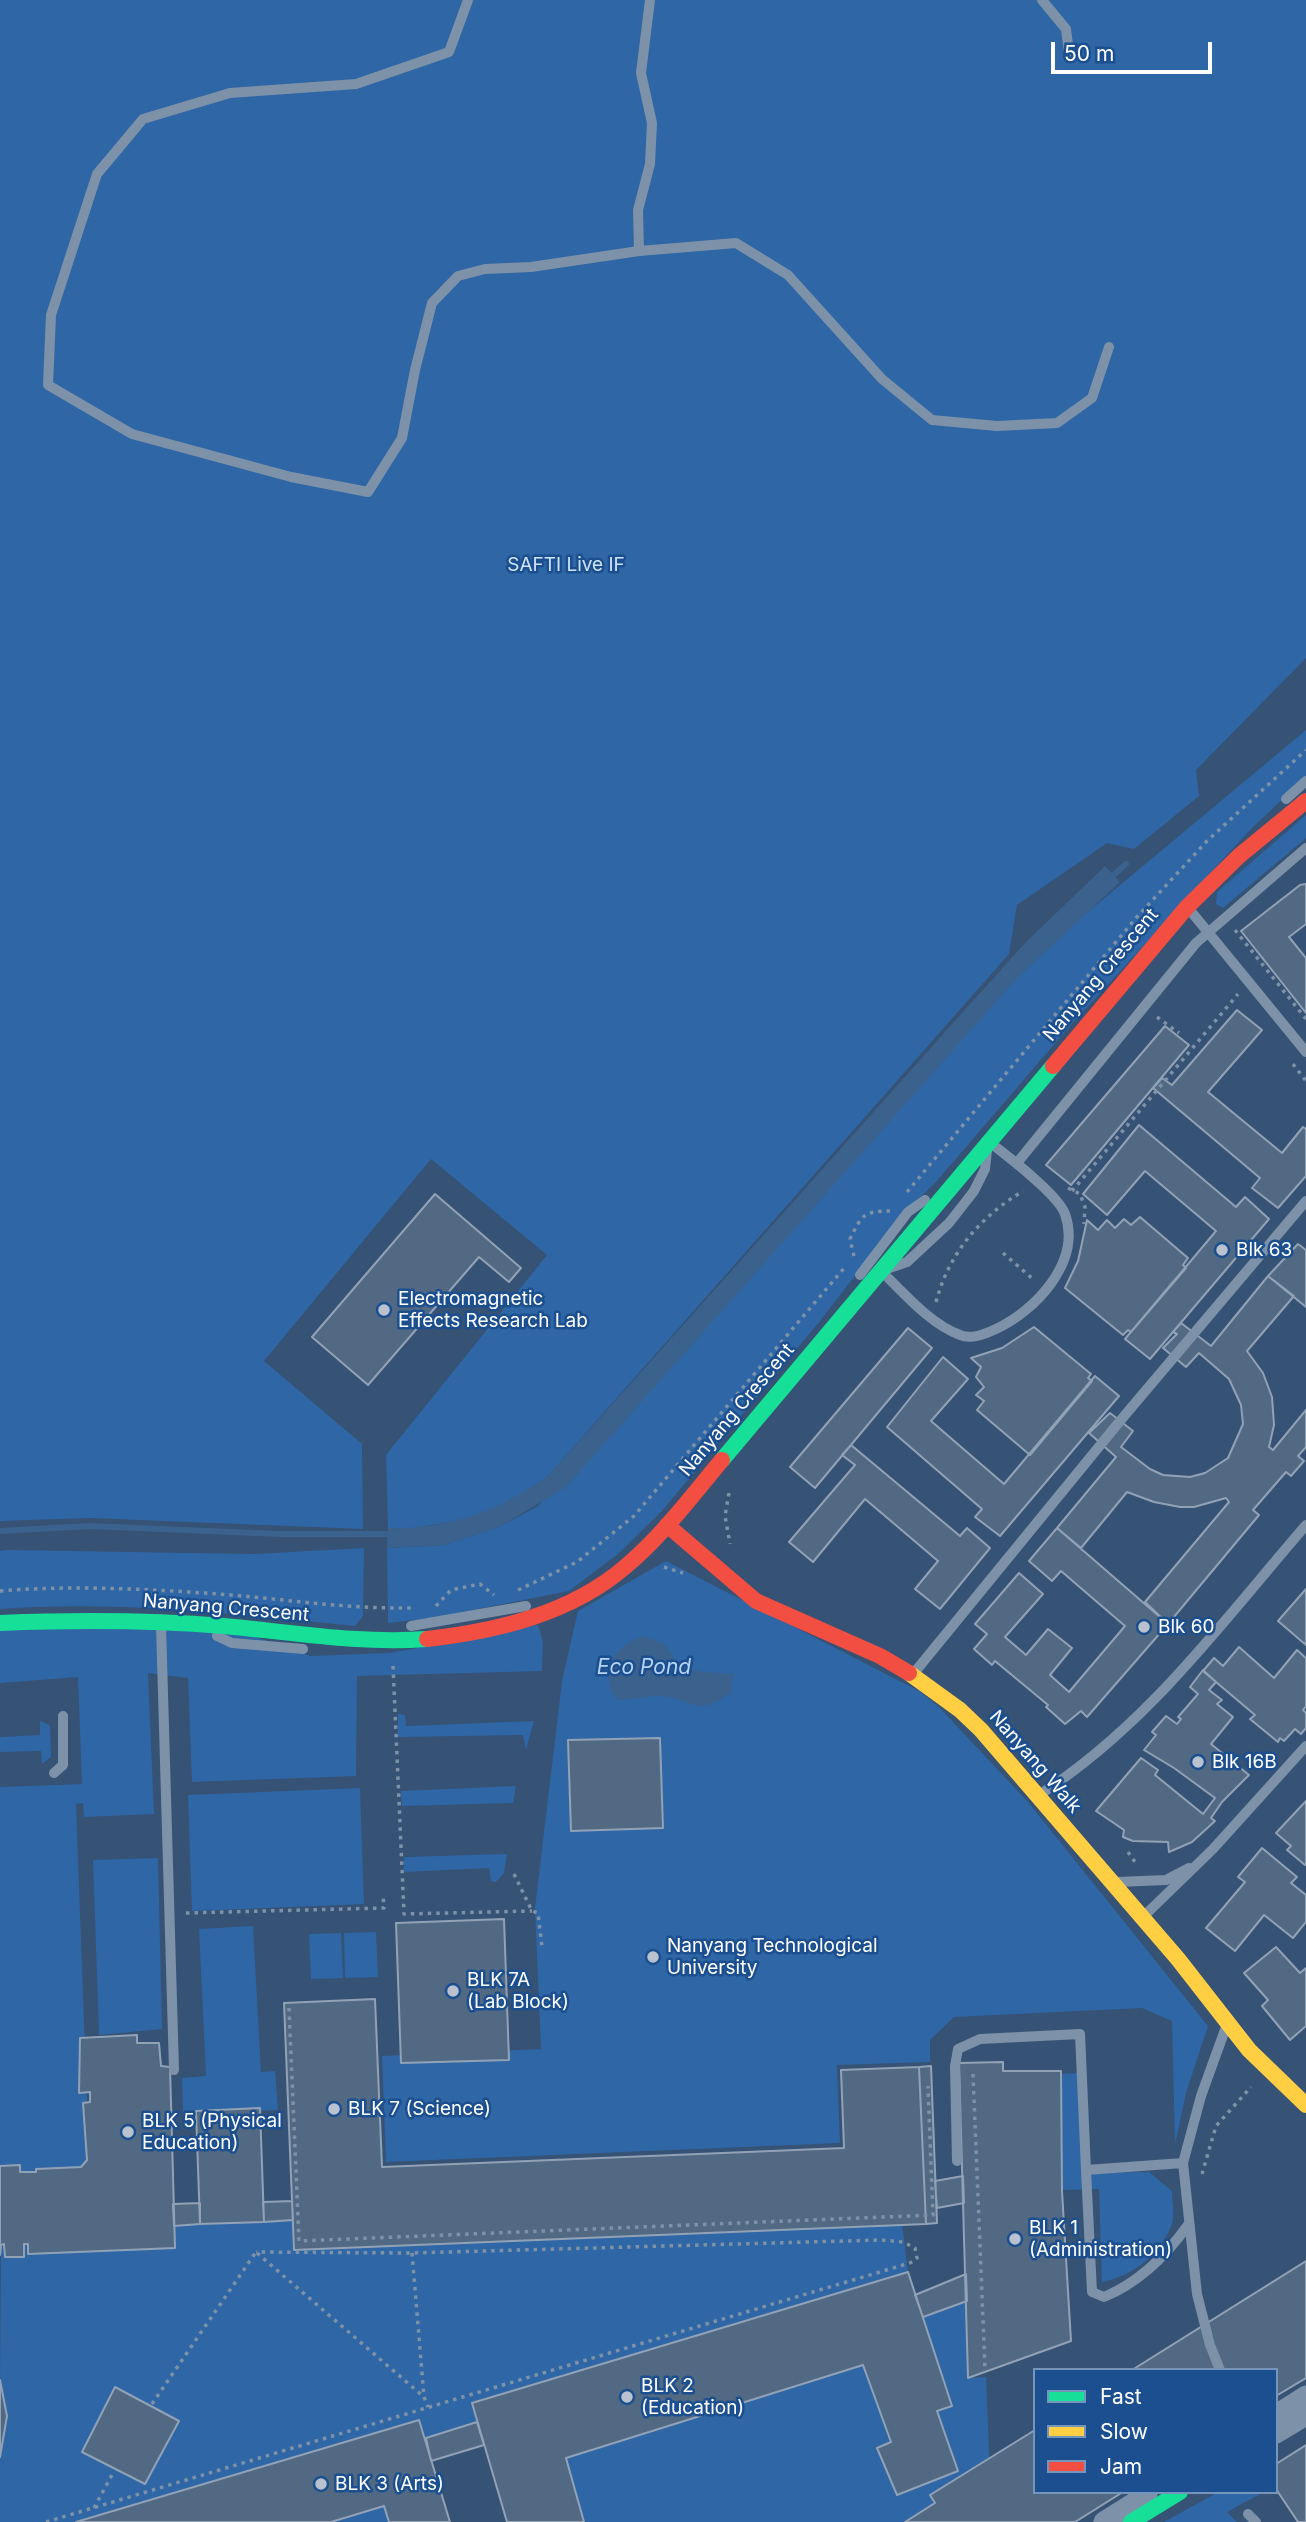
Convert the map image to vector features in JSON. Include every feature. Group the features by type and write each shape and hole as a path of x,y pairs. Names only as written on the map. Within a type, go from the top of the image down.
{"street":[{"name":"Nanyang Crescent","path":"0,1623 62,1619 161,1622 354,1640 433,1638 477,1632 557,1607 618,1573 667,1525 1187,907 1255,843 1306,801"},
{"name":"Nanyang Walk","path":"667,1525 756,1601 869,1651 912,1675 960,1710 981,1730 1178,1959 1227,2023 1288,2091 1306,2105"},
{"path":"1278,2414 1306,2396"},
{"path":"1278,2432 1306,2414"},
{"path":"1138,2520 1156,2498"},
{"path":"1104,2522 1156,2498"}],"lane":[{"path":"468,0 449,52 356,84 230,93 143,119 97,174 51,315 48,385 132,434 291,477 368,492 402,438 432,303 457,276 485,269 531,267 639,251 736,243 788,275 882,379 932,419 997,426 1057,423 1093,398 1109,347"},
{"path":"639,251 638,210 650,150 652,123 640,73 650,0"},
{"path":"1042,0 1066,29 1069,53"},
{"path":"1255,843 1268,817 1306,781"},
{"path":"1017,1163 1196,943 1306,848"},
{"path":"1187,907 1210,931 1306,1052"},
{"path":"988,1141 1051,1194 1065,1213 1068,1233 1065,1254 1046,1290 1006,1324 978,1336 962,1337 932,1317 881,1271 907,1262 949,1223 974,1191 985,1169 988,1141"},
{"path":"825,1338 839,1304 908,1212 959,1176"},
{"path":"912,1675 1120,1420 1306,1201"},
{"path":"1036,1796 1094,1758 1144,1712 1306,1525"},
{"path":"161,1622 174,2070"},
{"path":"54,1773 63,1765 63,1716"},
{"path":"1141,1919 1213,1849 1306,1746"},
{"path":"1110,1882 1166,1880 1184,1872 1213,1849"},
{"path":"1219,2368 1210,2345 1197,2294 1183,2163 1201,2096 1227,2023"},
{"path":"957,2161 955,2066 958,2049 972,2040 1080,2034 1092,2292 1104,2297 1142,2276 1170,2250 1188,2225"},
{"path":"1086,2170 1183,2163"},
{"path":"1156,2498 1158,2522"}],"path":[{"path":"902,1197 1136,918 1207,841 1306,750"},
{"path":"1225,916 1306,1019"},
{"path":"1072,1191 1238,994"},
{"path":"1164,1019 1179,1033"},
{"path":"1063,1184 1072,1191"},
{"path":"932,1317 942,1279 953,1256 998,1206 1027,1189 1041,1187 1080,1194 1085,1207 1082,1233"},
{"path":"434,1608 451,1590 480,1584 494,1595 520,1589 577,1562 635,1516 851,1260 855,1251 850,1239 866,1214 873,1210 891,1210 894,1207"},
{"path":"1003,1254 1046,1290"},
{"path":"730,1490 725,1516 726,1533 733,1552"},
{"path":"653,1571 664,1567 693,1578"},
{"path":"0,1591 65,1588 218,1594 359,1609 423,1608"},
{"path":"393,1660 404,1914 532,1911 538,1913 542,1947"},
{"path":"514,1874 532,1911"},
{"path":"169,1913 384,1908 383,1895"},
{"path":"289,2008 299,2241 933,2215 928,2087"},
{"path":"972,2040 985,2368"},
{"path":"1201,2176 1216,2126 1251,2087"},
{"path":"46,2522 914,2262 917,2258 915,2248 903,2242 881,2240 412,2253 256,2252"},
{"path":"256,2252 424,2397"},
{"path":"152,2404 256,2252"},
{"path":"412,2253 424,2397 428,2407"},
{"path":"94,2508 113,2473"}],"green space":[{"name":"SAFTI Live IF","path":"0,0 1306,0 1306,658 1196,770 1199,796 1134,849 1107,843 1017,905 1009,954 548,1476 515,1500 475,1518 408,1529 388,1528 386,1455 547,1255 431,1159 264,1361 362,1444 363,1529 90,1518 0,1521"},
{"path":"1306,730 1306,777 1248,832 1070,1026 936,1182 902,1215 820,1321 662,1511 618,1554 569,1591 433,1618 388,1623 387,1548 444,1545 501,1526 538,1506 927,1078 998,994 1071,926"},
{"path":"1306,815 1306,838 1223,908 1216,904 1217,892"},
{"path":"364,1548 363,1616 355,1626 133,1607 0,1609 0,1551 255,1554"},
{"path":"666,1561 919,1691 939,1707 1028,1802 1208,2026 1186,2093 1175,2145 1172,2021 1142,2008 954,2017 930,2040 930,2062 837,2065 840,2143 386,2162 382,2056 541,2049 535,1908 562,1681 578,1611"},
{"path":"0,1623 224,1626 310,1656 390,1653 538,1625 543,1642 542,1671 357,1676 356,1776 192,1782 188,1678 148,1673 154,1814 84,1817 83,1803 76,1804 87,2160 81,2167 20,2172 20,2165 1,2166 0,2173 0,1787 82,1784 78,1677 0,1683"},
{"path":"398,1714 405,1715 406,1726 534,1721 526,1750 523,1735 398,1737"},
{"path":"40,1721 50,1725 51,1757 42,1764 41,1751 0,1752 0,1737 40,1735"},
{"path":"516,1786 513,1803 402,1806 401,1791"},
{"path":"360,1788 364,1904 192,1911 188,1795"},
{"path":"507,1854 504,1873 496,1882 491,1881 489,1868 404,1872 404,1857"},
{"path":"158,1858 162,2029 99,2035 93,1860"},
{"path":"253,1926 261,2072 275,2071 278,2110 183,2114 182,2078 206,2076 199,1929"},
{"path":"376,1932 378,1977 345,1978 344,1933"},
{"path":"341,1933 343,1978 311,1979 309,1934"},
{"path":"1081,2073 1086,2173 1149,2172 1172,2191 1173,2220 1161,2245 1134,2269 1102,2282 1099,2189 1063,2190 1058,2074"},
{"path":"293,2220 294,2250 902,2224 908,2272 472,2403 477,2422 426,2438 418,2420 76,2522 0,2522 0,2457 7,2416 0,2380 1,2245 4,2244 6,2257 23,2256 24,2244 28,2244 29,2253 175,2248 174,2226"},
{"path":"967,2301 968,2378 986,2377 992,2522 584,2522 566,2458 863,2365 891,2442 877,2448 897,2495 937,2411 952,2406 923,2317"},
{"path":"1214,2494 1260,2494 1227,2512 1237,2522 1164,2522"},
{"path":"384,2506 389,2522 331,2522"}],"water":[{"path":"1105,866 1120,882 1016,979 566,1487 501,1526 444,1545 387,1548 388,1528 432,1526 473,1516 511,1499 548,1476 1027,941"},
{"name":"Eco Pond","path":"643,1636 665,1644 675,1660 695,1671 733,1674 731,1693 718,1701 700,1706 659,1696 616,1700 609,1679 612,1661 624,1646"}],"building":[{"path":"1306,884 1306,924 1289,937 1306,958 1306,1013 1241,931 1300,885"},
{"path":"1237,1010 1262,1030 1208,1092 1282,1153 1303,1127 1306,1129 1306,1176 1278,1208 1252,1188 1260,1178 1153,1088 1162,1078 1172,1085"},
{"path":"1165,1026 1189,1045 1071,1185 1046,1165"},
{"name":"Blk 63","path":"1139,1125 1236,1207 1245,1197 1269,1219 1150,1359 1125,1339 1216,1231 1145,1171 1107,1215 1083,1194"},
{"name":"Electromagnetic Effects Research Lab","path":"435,1194 521,1268 509,1282 479,1257 368,1385 312,1337"},
{"path":"1140,1217 1188,1258 1183,1265 1186,1268 1131,1332 1128,1330 1123,1335 1065,1288 1078,1261 1087,1220 1098,1230 1107,1220 1115,1228 1124,1219 1131,1225"},
{"path":"1298,1244 1306,1250 1306,1307 1268,1276"},
{"path":"1268,1276 1294,1296 1247,1351 1263,1373 1272,1397 1274,1425 1269,1447 1273,1450 1306,1410 1306,1447 1298,1456 1304,1461 1291,1476 1286,1472 1253,1510 1259,1515 1168,1624 1145,1602 1229,1502 1226,1498 1194,1507 1180,1507 1154,1502 1127,1492 1081,1548 1057,1528 1116,1457 1089,1433 1110,1413 1133,1431 1121,1447 1150,1469 1163,1475 1190,1477 1205,1473 1228,1458 1243,1424 1241,1405 1229,1379 1199,1353 1186,1367 1163,1348 1177,1334 1173,1332 1181,1323 1211,1346"},
{"path":"1034,1327 1091,1374 1088,1378 1092,1381 1030,1455 977,1410 984,1401 976,1395 984,1387 976,1377 981,1367 971,1358 1002,1348"},
{"path":"908,1328 932,1348 815,1488 790,1467"},
{"path":"943,1357 968,1379 931,1421 1004,1484 1095,1376 1119,1396 1000,1536 975,1517 982,1509 887,1427"},
{"path":"851,1445 960,1536 967,1528 990,1548 940,1609 915,1589 938,1561 865,1499 813,1562 789,1542 855,1465 842,1455"},
{"name":"Blk 60","path":"1057,1528 1168,1624 1087,1717 1081,1711 1065,1724 1046,1707 1048,1705 995,1661 992,1665 974,1649 987,1634 975,1624 1019,1573 1043,1594 1005,1637 1026,1655 1048,1629 1072,1648 1050,1675 1069,1692 1125,1626 1061,1571 1052,1581 1029,1561"},
{"path":"1306,1589 1306,1645 1278,1621"},
{"path":"1239,1647 1274,1678 1297,1650 1306,1658 1306,1706 1303,1710 1306,1713 1306,1728 1301,1734 1295,1729 1284,1741 1280,1738 1278,1742 1250,1719 1255,1715 1203,1671 1214,1658 1223,1666"},
{"name":"Blk 16B","path":"1203,1670 1216,1682 1209,1690 1222,1700 1217,1704 1233,1717 1211,1744 1249,1775 1222,1802 1211,1818 1215,1821 1192,1842 1169,1852 1168,1842 1133,1841 1123,1837 1124,1830 1096,1811 1141,1758 1158,1770 1155,1775 1203,1814 1215,1798 1144,1750 1156,1735 1152,1732 1166,1716 1177,1724 1181,1719 1178,1717 1198,1694 1190,1687"},
{"path":"660,1738 663,1828 571,1831 568,1740"},
{"path":"1306,1801 1305,1865 1287,1850 1291,1846 1276,1833"},
{"path":"1262,1848 1297,1877 1291,1883 1306,1895 1306,1922 1293,1938 1264,1915 1235,1951 1206,1928 1245,1882 1238,1877"},
{"name":"BLK 7A (Lab Block)","path":"504,1919 509,2060 401,2063 396,1923"},
{"path":"1276,1947 1300,1973 1306,1968 1306,2026 1290,2040 1262,2006 1268,2000 1244,1973"},
{"name":"BLK 7 (Science)","path":"375,1999 382,2167 844,2148 841,2070 919,2067 926,2224 294,2250 284,2003"},
{"name":"BLK 5 (Physical Education)","path":"137,2035 137,2043 159,2043 161,2066 170,2067 175,2248 28,2254 28,2244 24,2244 24,2257 5,2257 4,2244 1,2245 0,2255 0,2166 20,2165 20,2172 81,2167 87,2160 83,2103 90,2102 90,2092 79,2093 80,2038"},
{"name":"BLK 1 (Administration)","path":"1003,2062 1003,2071 1061,2071 1062,2191 1071,2341 968,2378 959,2063"},
{"path":"931,2066 937,2223 926,2224 919,2067"},
{"path":"260,2108 264,2222 200,2224 196,2111"},
{"path":"963,2176 964,2203 937,2208 935,2181"},
{"path":"292,2201 293,2220 264,2222 263,2202"},
{"path":"200,2203 200,2224 174,2226 173,2204"},
{"path":"1306,2261 1306,2378 1278,2395 1278,2368 1135,2368"},
{"name":"BLK 2 (Education)","path":"908,2272 952,2406 937,2411 958,2471 897,2495 877,2448 891,2442 863,2365 566,2458 584,2522 507,2522 472,2403"},
{"path":"966,2274 967,2301 923,2317 915,2295"},
{"path":"0,2380 7,2416 0,2457"},
{"path":"115,2387 179,2421 145,2484 82,2452"},
{"name":"BLK 3 (Arts)","path":"419,2420 450,2522 389,2522 384,2506 331,2522 76,2522"},
{"path":"477,2422 484,2445 431,2461 426,2438"},
{"path":"1033,2431 1033,2494 1120,2494 1075,2522 905,2522 935,2503 930,2495"},
{"path":"1306,2445 1306,2522 1298,2522 1278,2492 1278,2463"}],"waterway":[{"path":"1109,879 1126,864"},
{"path":"0,1531 90,1526 279,1534 393,1534"}],"traffic: fast":[{"path":"722,1460 1053,1066"},
{"path":"0,1623 168,1623 350,1639 427,1639"},
{"path":"1131,2522 1177,2494"}],"traffic: slow":[{"path":"909,1673 960,1710 981,1730 1178,1959 1249,2050 1306,2105"}],"traffic: jam":[{"path":"1053,1066 1187,907 1239,856 1306,801"},
{"path":"427,1639 480,1631 532,1618 581,1597 625,1567 651,1542 722,1460"},
{"path":"667,1525 756,1601 880,1656 909,1673"}],"place":[{"name":"Blk 63","path":"1222,1250"},
{"name":"Electromagnetic Effects Research Lab","path":"384,1310"},
{"name":"Blk 60","path":"1144,1627"},
{"name":"Blk 16B","path":"1198,1762"},
{"name":"Nanyang Technological University","path":"653,1957"},
{"name":"BLK 7A (Lab Block)","path":"453,1991"},
{"name":"BLK 7 (Science)","path":"334,2109"},
{"name":"BLK 5 (Physical Education)","path":"128,2132"},
{"name":"BLK 1 (Administration)","path":"1015,2239"},
{"name":"BLK 2 (Education)","path":"627,2397"},
{"name":"BLK 3 (Arts)","path":"321,2484"}]}
